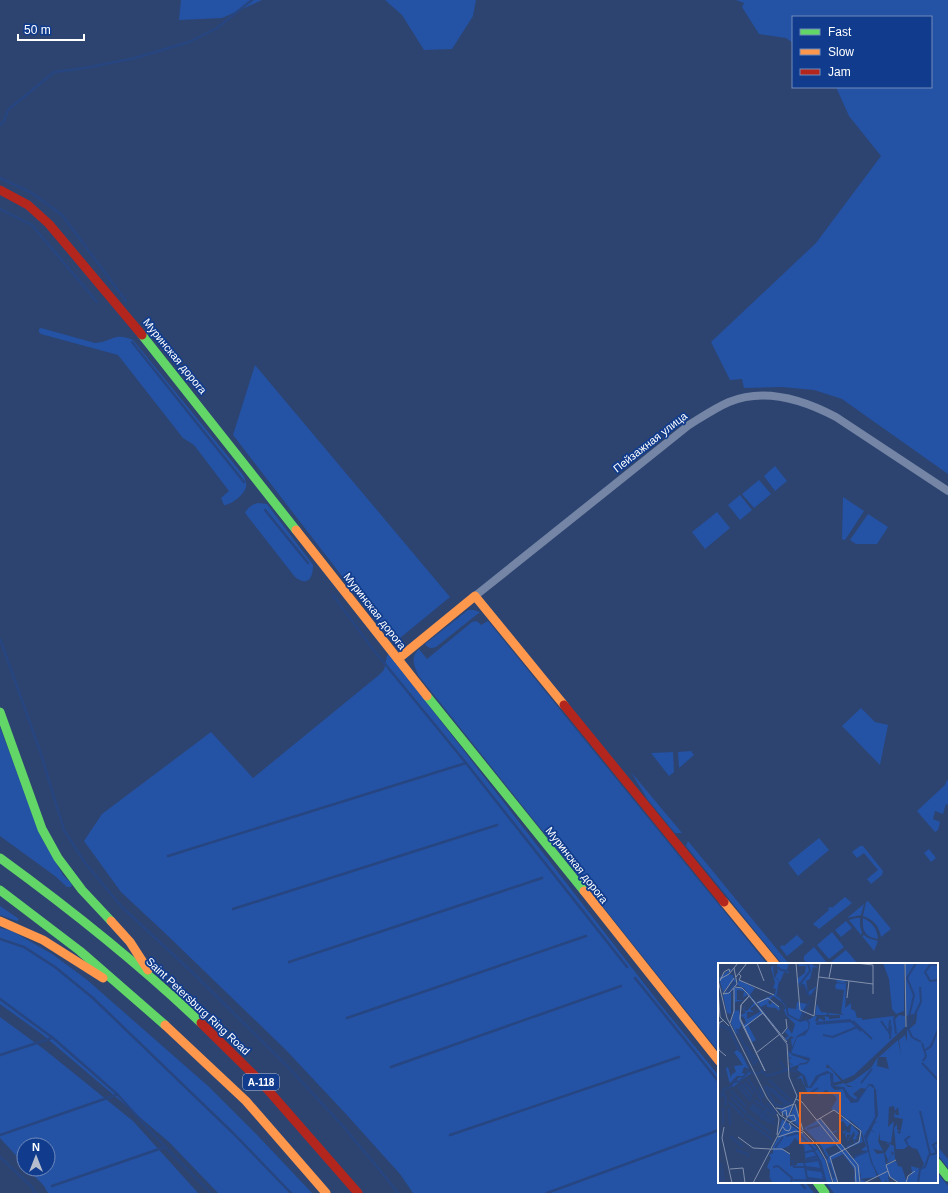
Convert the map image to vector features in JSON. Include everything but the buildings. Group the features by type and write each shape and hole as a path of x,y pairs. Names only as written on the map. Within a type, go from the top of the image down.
{"main road":[{"name":"Муринская дорога","path":"0,190 28,205 49,224 205,412 398,659 718,1060"},
{"name":"Пейзажная улица","path":"398,659 475,596"},
{"path":"475,596 774,963"},
{"path":"0,712 42,829 58,858 82,890 130,942 155,981"},
{"name":"Saint Petersburg Ring Road","path":"0,858 40,886 96,930 155,981 262,1083 358,1193"},
{"name":"А-118","path":"0,890 80,951 133,996 246,1101 326,1193"},
{"path":"0,921 43,940 133,996"},
{"path":"938,1164 948,1177"},
{"path":"818,1183 826,1193"}],"street":[{"name":"Пейзажная улица","path":"475,596 689,425 714,409 731,401 762,396 782,397 801,401 836,417 948,490"}],"shaded area":[{"path":"181,0 262,0 222,18 179,20"},
{"path":"385,0 476,0 473,16 452,49 424,50 402,15"},
{"path":"736,0 948,0 948,474 842,399 814,390 782,387 744,388 742,379 730,380 711,342 816,243 881,156 849,116 836,88 932,88 932,16 792,16 792,42 786,38 759,34 742,7 744,3"},
{"path":"41,328 95,343 119,337 125,337 133,340 243,475 246,481 246,486 243,493 234,501 224,505 221,498 229,491 194,445 183,438 118,355 41,334 39,329"},
{"path":"255,365 450,597 400,638 391,627 386,631 382,628 233,435"},
{"path":"775,466 787,481 775,491 764,476"},
{"path":"759,480 771,494 754,508 742,494"},
{"path":"740,495 752,510 740,520 728,505"},
{"path":"843,497 864,511 845,540 842,539"},
{"path":"258,503 267,504 313,565 312,574 309,580 303,581 295,577 245,513 250,506"},
{"path":"717,512 730,528 705,549 692,532"},
{"path":"868,514 888,527 877,544 856,544 850,540"},
{"path":"468,610 480,612 436,647 430,648 425,644"},
{"path":"476,621 481,625 488,621 766,963 718,963 718,1051 418,675 414,664 414,655 419,649 427,659 472,622"},
{"path":"389,654 660,1004 718,1075 718,1183 806,1183 814,1193 413,1193 400,1174 286,1050 121,892 84,841 102,814 211,732 253,778 379,675 384,670 387,656"},
{"path":"861,708 875,722 888,725 880,765 842,726"},
{"path":"0,727 41,837 63,875 72,884 71,887 67,887 55,876 0,836"},
{"path":"691,751 694,755 679,768 678,752"},
{"path":"673,752 674,772 669,776 651,753"},
{"path":"631,772 682,833 675,833 648,800"},
{"path":"947,780 948,805 946,804 943,814 935,811 933,819 940,822 938,830 935,832 917,811 945,785"},
{"path":"819,838 829,850 798,876 788,863"},
{"path":"688,841 788,963 781,963 686,846"},
{"path":"860,846 863,846 883,871 882,875 871,884 867,879 878,870 864,853 857,858 852,852"},
{"path":"929,849 936,858 931,862 924,853"},
{"path":"845,897 852,903 819,929 813,924 829,910 828,908 832,908"},
{"path":"868,901 891,929 881,937 875,924 870,919 863,916 866,902"},
{"path":"864,904 861,915 847,918"},
{"path":"0,906 19,919 17,921 0,915"},
{"path":"860,918 861,935 849,920"},
{"path":"863,918 874,926 878,939 870,937 865,933"},
{"path":"846,921 852,928 841,937 835,930"},
{"path":"0,928 12,931 52,954 86,979 208,1086 312,1193 218,1193 169,1142 43,1035 0,1004"},
{"path":"832,932 844,947 829,959 817,945"},
{"path":"797,935 804,942 787,956 780,947 782,945 784,946"},
{"path":"864,935 878,941 874,951 862,936"},
{"path":"814,947 827,963 807,963 804,960 804,956"},
{"path":"846,950 857,963 832,963 831,962"},
{"path":"0,1017 45,1050 133,1121 198,1193 48,1193 36,1177 56,1177 56,1137 16,1137 16,1155 0,1138"},
{"path":"938,1147 948,1159 948,1168 938,1155"},
{"path":"938,1173 948,1186 948,1193 834,1193 826,1183 938,1183"}],"waterway":[{"path":"0,125 4,121 8,110 54,72 85,68 135,58 189,42 217,28 252,0"},
{"path":"0,178 32,193 62,215 126,301"},
{"path":"0,209 32,225 97,302"},
{"path":"132,342 244,482"},
{"path":"265,510 308,563"},
{"path":"333,595 372,648 466,763 627,967"},
{"path":"0,639 40,751 64,830 85,863 122,907 193,973 287,1066 342,1125 398,1193"},
{"path":"168,856 466,763"},
{"path":"233,909 497,825"},
{"path":"289,962 542,878"},
{"path":"347,1018 586,936"},
{"path":"0,939 24,947 55,967 93,998 233,1133 291,1193"},
{"path":"635,978 718,1081"},
{"path":"391,1067 621,986"},
{"path":"0,999 53,1038 117,1094 165,1147 211,1193"},
{"path":"0,1055 52,1038"},
{"path":"450,1135 679,1057"},
{"path":"0,1135 116,1095"},
{"path":"547,1193 718,1130"},
{"path":"52,1186 165,1147"},
{"path":"0,1157 32,1187 35,1193"},
{"path":"801,1183 805,1188"}],"traffic: fast":[{"path":"142,335 296,530"},
{"path":"427,696 584,891"},
{"path":"0,712 42,829 58,858 82,890 111,921"},
{"path":"0,858 103,937 153,979 201,1023"},
{"path":"0,890 80,951 165,1025"},
{"path":"938,1164 948,1177"},
{"path":"818,1183 825,1193"}],"traffic: slow":[{"path":"296,530 427,696"},
{"path":"398,659 475,596 564,705"},
{"path":"584,891 718,1060"},
{"path":"724,902 774,963"},
{"path":"0,921 43,940 103,978"},
{"path":"111,921 130,942 148,970"},
{"path":"165,1025 246,1101 326,1193"}],"traffic: jam":[{"path":"0,190 28,205 49,224 142,335"},
{"path":"564,705 724,902"},
{"path":"201,1023 261,1082 358,1193"}]}
